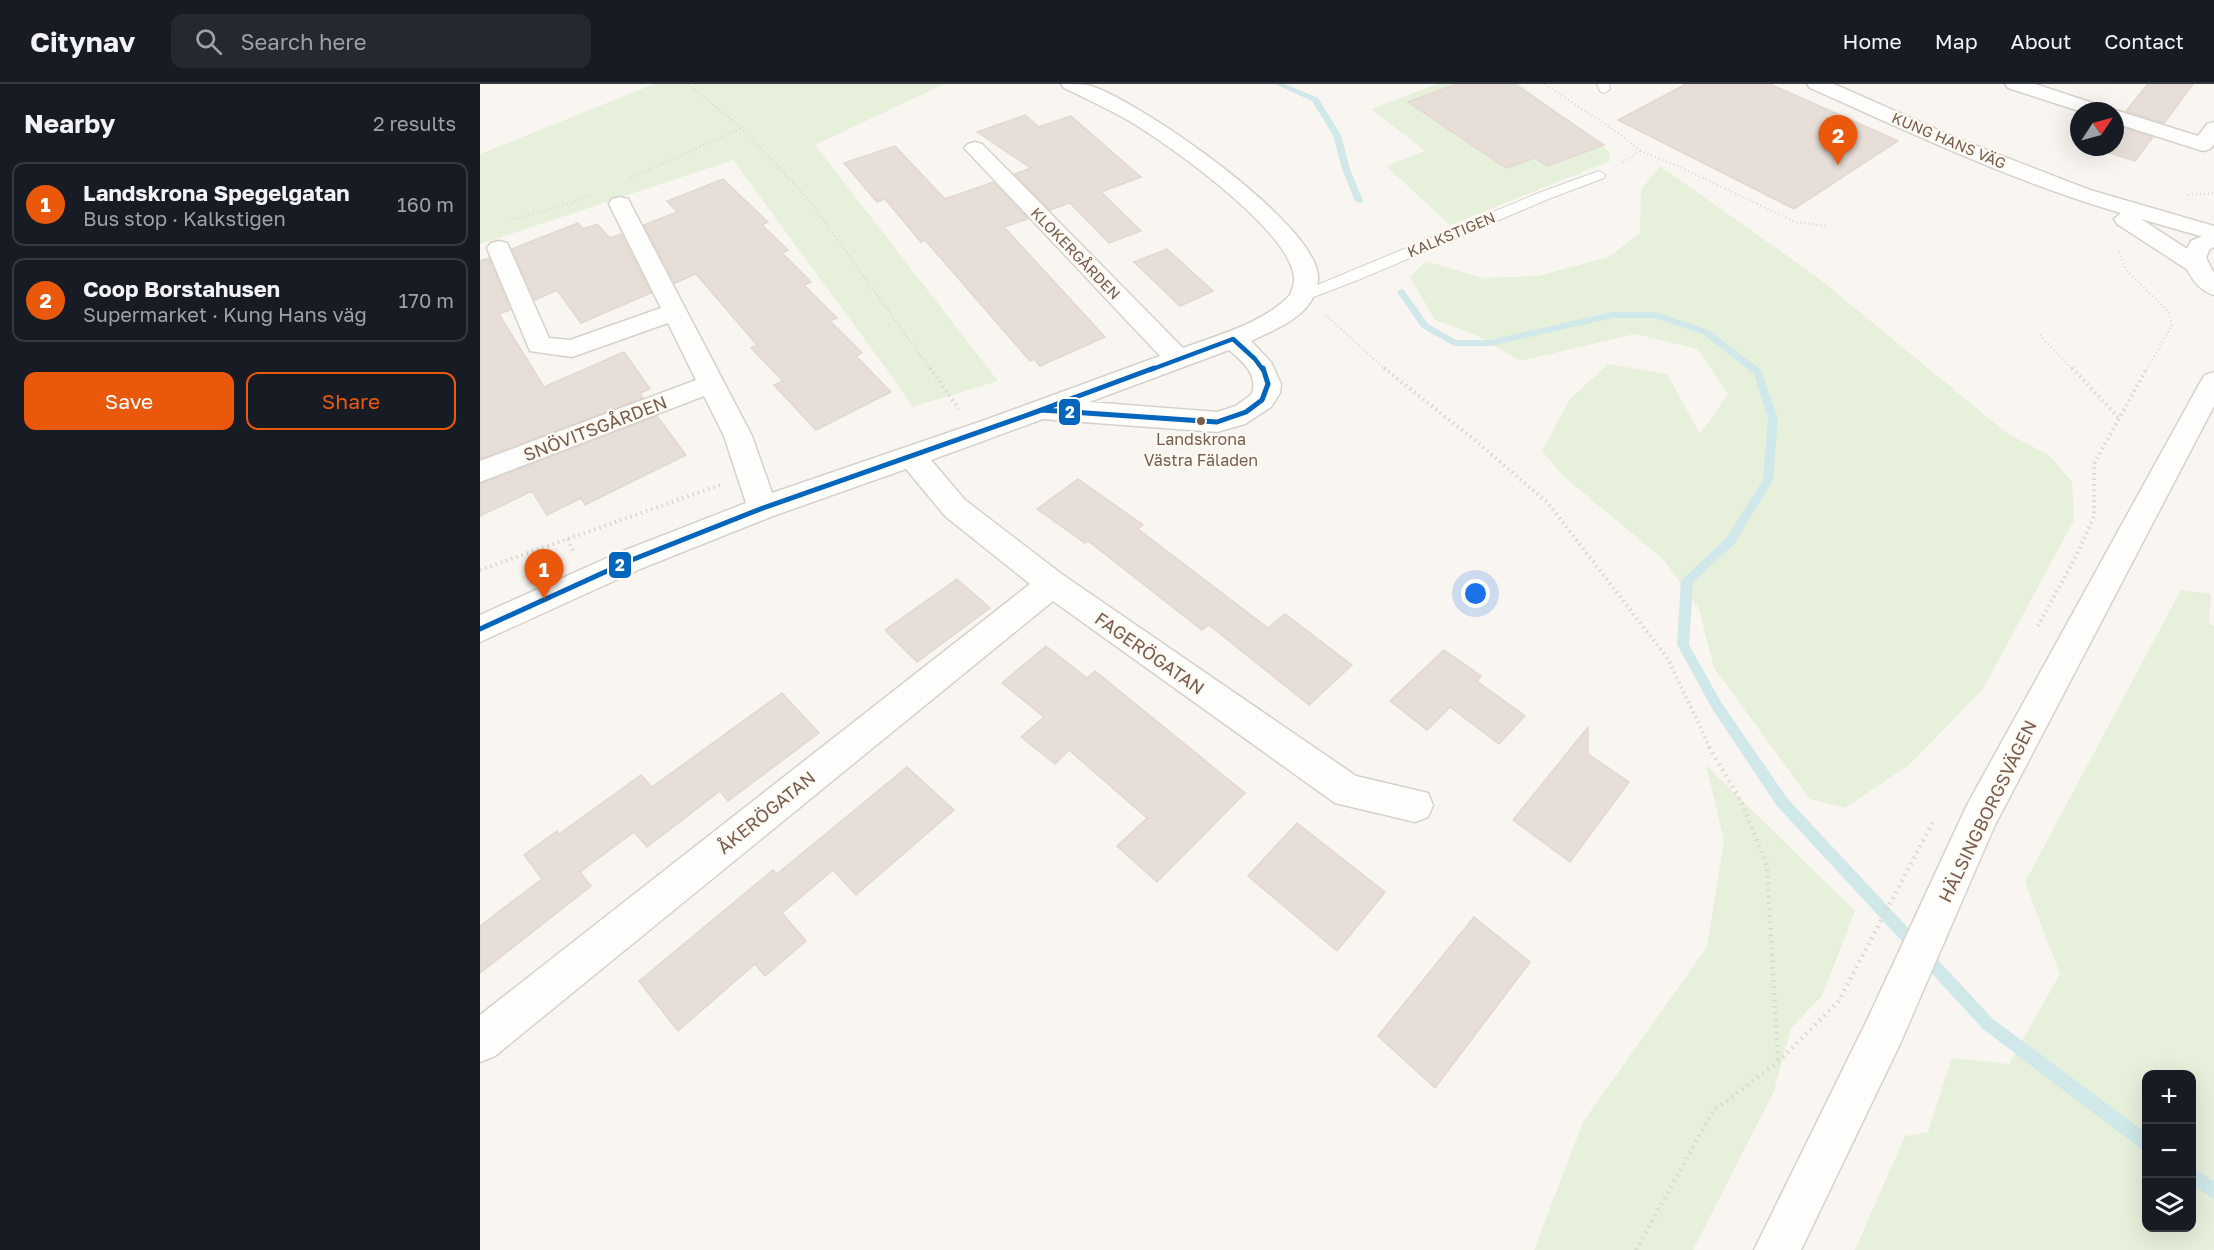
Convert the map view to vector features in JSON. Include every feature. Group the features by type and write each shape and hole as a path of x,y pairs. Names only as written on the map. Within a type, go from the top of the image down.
{"street":[{"path":"480,628 629,561 763,508 912,457 1233,339 1283,312 1303,296 1308,278 1293,244 1263,213 1199,158 1150,125 1071,84"},
{"name":"KUNG HANS VÄG","path":"1817,84 1954,144 2082,195 2214,235"},
{"path":"2015,84 2070,102"},
{"path":"2124,118 2208,137"},
{"name":"KLOKERGÅRDEN","path":"975,147 1178,358"},
{"name":"KUNG HANS VÄG","path":"2082,195 2128,221 2196,265 2204,278 2214,287"},
{"path":"620,204 738,436 763,508"},
{"path":"2196,265 2194,258 2199,246 2214,235"},
{"path":"499,248 539,345 572,349 674,312"},
{"path":"1042,410 1201,421 1232,419 1263,400 1267,384 1260,365 1233,339"},
{"name":"HÄLSINGBORGSVÄGEN","path":"1777,1250 1885,1029 1980,817 2214,381"},
{"name":"SNÖVITSGÅRDEN","path":"480,472 711,384"},
{"name":"FAGERÖGATAN","path":"912,457 956,508 1052,584 1347,791 1415,805"},
{"name":"ÅKERÖGATAN","path":"480,1041 1052,584"}],"lane":[{"name":"KALKSTIGEN","path":"1303,296 1545,195 1599,175"}],"path":[{"path":"687,84 742,128 809,200 960,410"},
{"path":"1545,84 1624,137 1640,151 1678,166 1795,222 1828,226"},
{"path":"1599,175 1631,159 1640,151"},
{"path":"2033,635 2077,554 2094,516 2094,464 2118,417 2172,325 2169,312 2126,270 2117,247"},
{"path":"1303,296 1386,370 1477,442 1548,503 1668,659 1703,736 1741,801 1767,866 1778,1062"},
{"path":"2040,335 2118,417"},
{"path":"1636,1250 1713,1111 1778,1062 1838,1002 1939,809"}],"green space":[{"path":"654,84 944,84 815,145 998,381 912,407 733,160 480,244 480,154"},
{"path":"1437,84 1519,84 1609,151 1610,161 1450,225 1386,166 1425,151 1371,109"},
{"path":"1660,166 1817,277 2008,434 2049,455 2072,482 2074,520 1983,689 1910,764 1845,808 1810,799 1714,668 1699,609 1664,560 1563,476 1542,451 1570,399 1608,364 1667,374 1700,434 1728,394 1698,349 1635,334 1520,361 1476,335 1435,320 1410,277 1426,261 1482,278 1538,276 1609,257 1640,233 1641,190"},
{"path":"2181,590 2211,594 2209,623 2214,627 2214,1250 1855,1250 1905,1136 1928,1132 1952,1058 2009,1064 2060,974 2025,882"},
{"path":"1706,765 1855,911 1822,996 1791,1028 1774,1091 1693,1250 1534,1250 1583,1122 1707,947 1724,840"}],"building":[{"path":"1457,84 1514,84 1604,145 1547,166 1535,158 1506,168 1408,102"},
{"path":"1686,84 1770,84 1898,141 1794,209 1618,120"},
{"path":"2148,84 2193,84 2164,123 2126,111"},
{"path":"1025,115 1039,127 1071,116 1141,177 1101,192 1141,231 1109,243 1070,203 1050,210 1015,174 1031,168 977,132"},
{"path":"2124,128 2153,137 2135,161 2120,156 2124,156"},
{"path":"895,146 945,199 993,182 1028,219 1004,227 1105,337 1040,366 1034,359 1030,361 925,240 921,242 885,199 877,202 844,163"},
{"path":"723,179 768,222 762,225 788,250 782,253 811,282 804,285 837,318 830,321 862,353 856,356 891,392 816,430 774,385 783,381 751,348 757,345 696,274 675,283 644,225 677,212 667,201"},
{"path":"578,223 583,229 597,224 610,238 621,234 651,293 581,323 557,290 535,300 512,249"},
{"path":"1167,249 1213,291 1180,306 1134,262"},
{"path":"489,258 510,310 499,314 544,387 624,352 650,389 640,393 643,398 480,459 480,261"},
{"path":"657,416 686,455 585,505 581,498 547,515 532,491 480,516 480,484"},
{"path":"1078,479 1143,525 1138,529 1268,628 1285,614 1352,665 1309,705 1209,625 1202,630 1088,541 1085,543 1037,509"},
{"path":"957,579 990,608 917,662 885,630"},
{"path":"1046,646 1087,678 1095,671 1245,793 1157,882 1117,846 1147,818 1069,750 1055,764 1021,737 1044,717 1002,683"},
{"path":"1444,650 1481,676 1477,681 1525,716 1499,744 1450,707 1427,730 1390,701"},
{"path":"782,693 819,733 728,801 720,791 647,847 634,832 580,872 591,886 480,973 480,926 542,879 524,855 557,831 559,834 641,775 652,787"},
{"path":"1588,727 1588,754 1629,782 1570,862 1513,820"},
{"path":"907,767 954,810 856,895 833,870 782,913 806,941 765,976 755,964 678,1031 639,981 773,870 777,874"},
{"path":"1297,823 1385,892 1337,951 1248,876"},
{"path":"1474,917 1530,962 1435,1088 1378,1036"}],"waterway":[{"path":"1279,84 1315,100 1337,135 1346,169 1359,201"},
{"path":"1401,292 1425,326 1454,343 1490,343 1612,315 1655,315 1706,332 1758,372 1773,419 1768,480 1731,540 1687,581 1683,645 1717,706 1782,802 1988,1024 2142,1139"},
{"path":"2196,1178 2214,1191"}],"transit line":[{"name":"2","path":"1233,339 1259,363 1268,384 1262,400 1246,412 1236,416 1217,422 1042,410 1022,417 1233,339"},
{"name":"2","path":"763,508 1022,417"},
{"name":"2","path":"763,508 1022,417"},
{"name":"2","path":"480,629 629,561 763,508"}],"place":[{"name":"Coop Borstahusen","path":"1838,165"},
{"name":"Landskrona Västra Fäladen","path":"1201,421"},
{"name":"Landskrona Spegelgatan","path":"544,599"}]}
